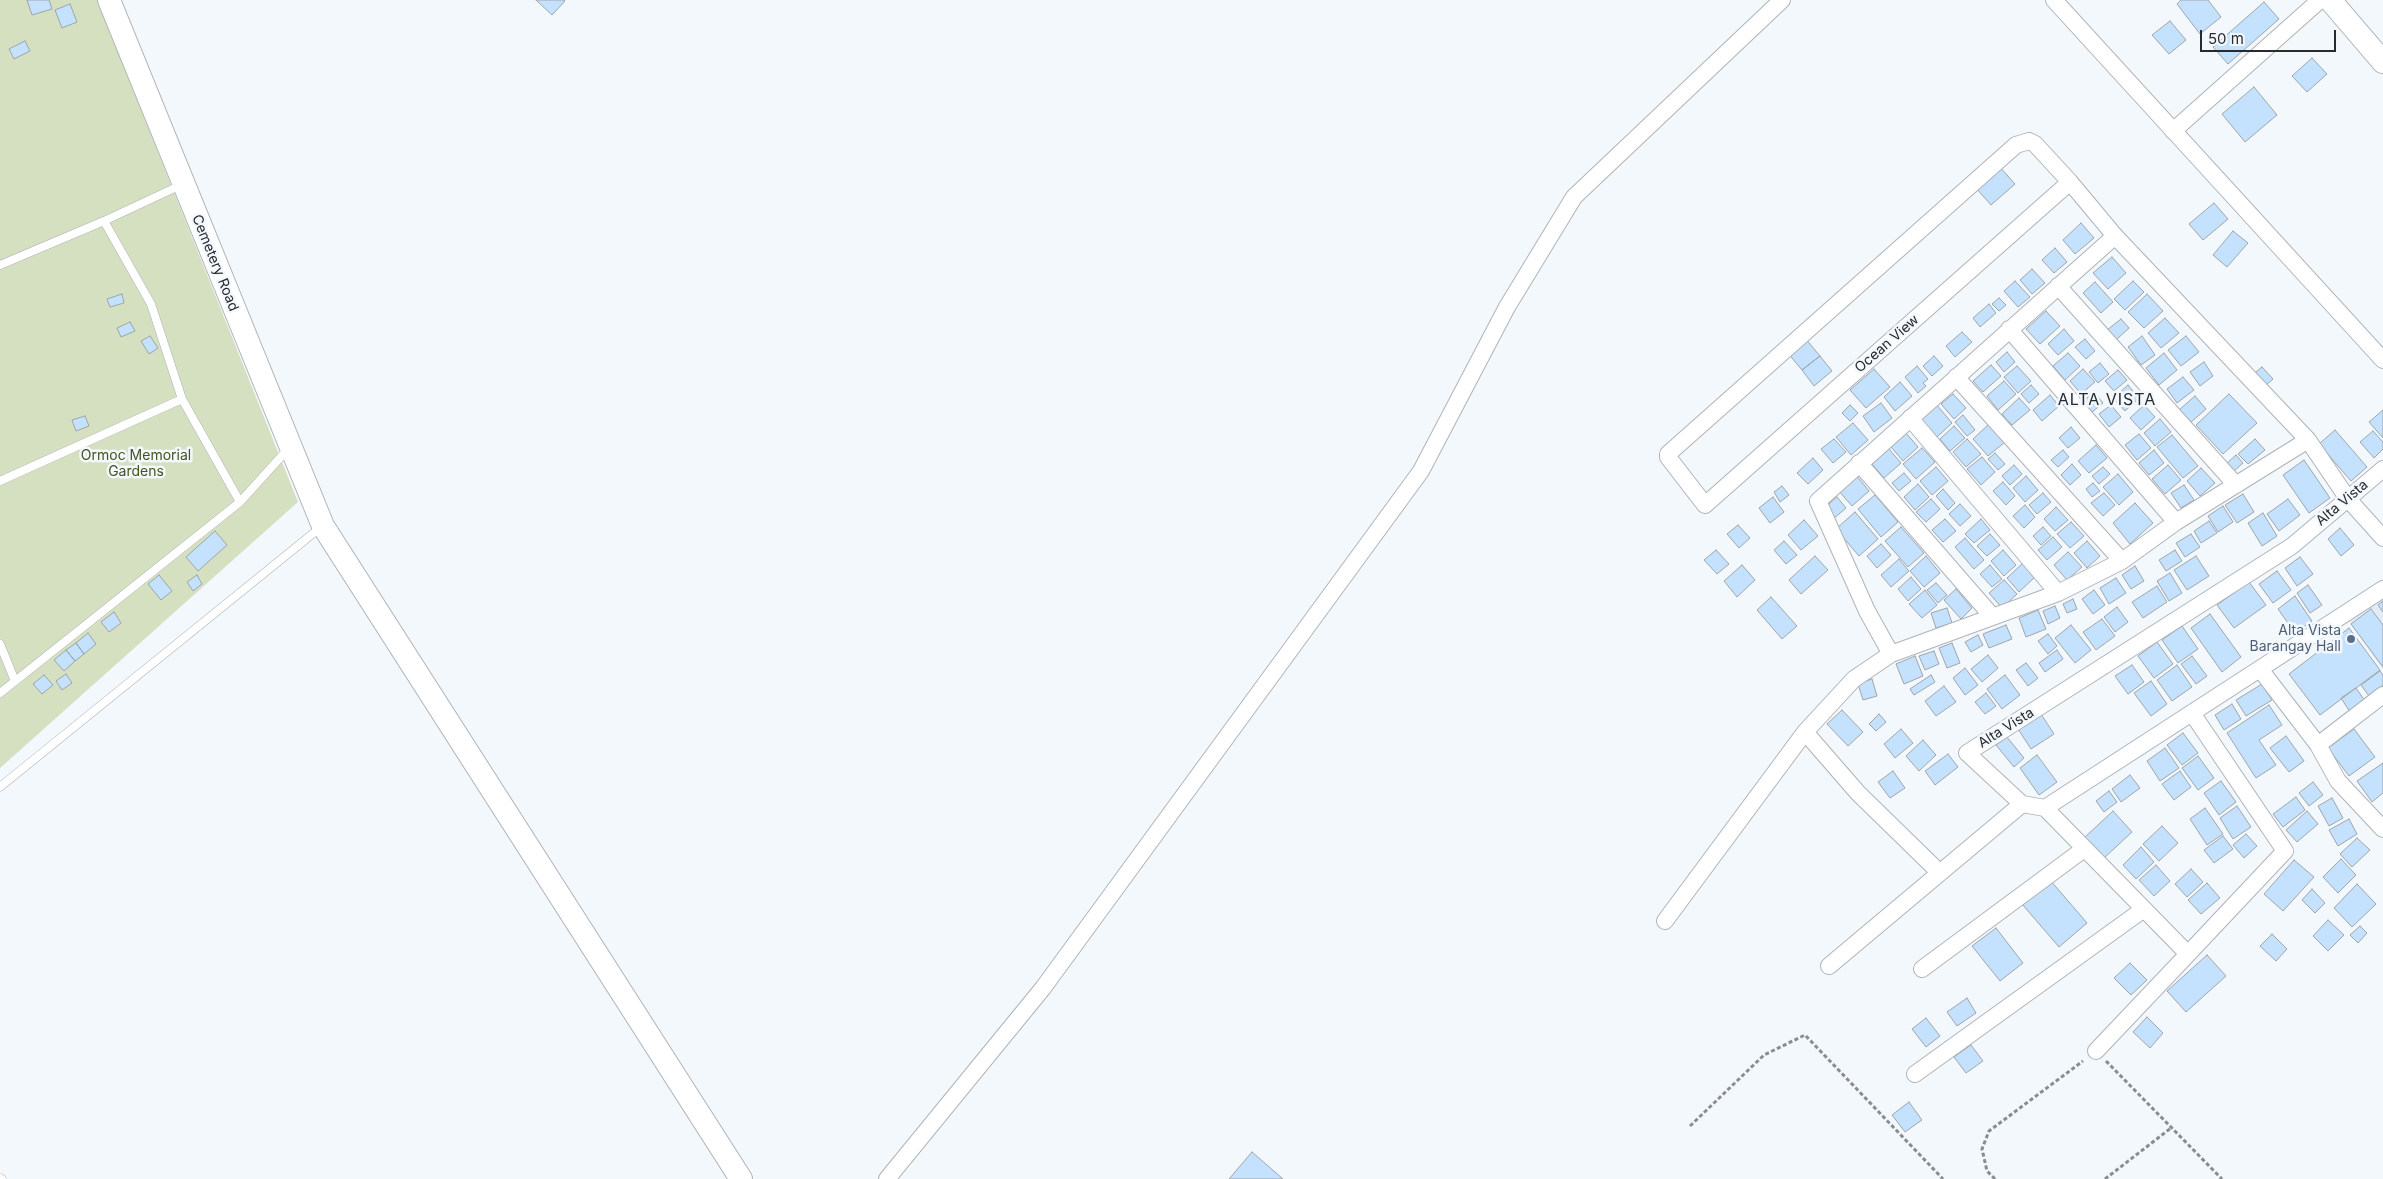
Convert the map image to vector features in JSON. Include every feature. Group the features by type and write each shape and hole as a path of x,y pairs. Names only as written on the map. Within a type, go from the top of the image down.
{"street":[{"name":"Cemetery Road","path":"109,0 322,526 741,1179"},
{"path":"887,1179 1043,988 1421,471 1508,307 1574,196 1782,0"},
{"path":"2054,0 2383,360"},
{"path":"2173,131 2320,0"},
{"path":"2330,0 2383,62"},
{"name":"Ocean View","path":"2029,141 2035,144 2070,182 1705,505 1668,458 1668,454 2016,145 2029,141"},
{"path":"2070,182 2115,236 2308,440 2348,499 2383,538"},
{"path":"1891,654 1867,611 1818,501 2115,236"},
{"path":"2058,286 2236,485"},
{"path":"2010,329 2176,522"},
{"path":"1956,377 2122,561"},
{"path":"1910,418 2058,593"},
{"path":"1665,921 1805,732 1854,679 1891,654 2058,593 2122,561 2176,522 2308,440"},
{"path":"1859,463 1992,616"},
{"name":"Alta Vista","path":"2022,804 1967,753 2292,546 2383,469"},
{"path":"2044,808 2383,590"},
{"path":"2260,669 2318,745 2338,781 2383,829"},
{"path":"2318,745 2383,695"},
{"path":"2096,1051 2285,851 2192,713"},
{"path":"1805,732 1858,793 1940,873"},
{"path":"1829,966 2022,804 2044,808 2188,954"},
{"path":"1922,969 2084,849"},
{"path":"1915,1074 2144,909"}],"lane":[{"path":"0,265 104,221 183,184"},
{"path":"104,221 151,304 182,399 240,502"},
{"path":"0,481 182,399"},
{"path":"0,693 240,502 289,448"},
{"path":"0,787 322,526"},
{"path":"0,644 15,681"}],"path":[{"path":"1690,1126 1764,1055 1805,1035 1943,1179"},
{"path":"1995,1179 1987,1171 1982,1149 1990,1131 2096,1051 2222,1179"},
{"path":"2105,1179 2171,1128"}],"shaded area":[{"path":"2383,597 2383,670 2349,622"}],"green space":[{"name":"Ormoc Memorial Gardens","path":"0,0 97,0 298,502 0,768"}],"building":[{"path":"27,0 49,0 52,9 32,15"},
{"path":"536,0 564,0 565,1 552,15"},
{"path":"2181,0 2208,0 2221,17 2200,34 2177,4"},
{"path":"2264,2 2279,19 2228,64 2213,47"},
{"path":"70,4 77,22 62,28 55,10"},
{"path":"2170,21 2186,40 2169,54 2152,35"},
{"path":"25,41 30,51 14,59 9,49"},
{"path":"2312,58 2327,74 2307,92 2292,76"},
{"path":"2254,87 2277,115 2245,142 2222,114"},
{"path":"1999,166 2015,184 1991,205 1975,187"},
{"path":"2214,203 2228,219 2203,240 2189,224"},
{"path":"2081,223 2094,238 2075,254 2063,240"},
{"path":"2233,231 2248,243 2227,267 2213,255"},
{"path":"2055,248 2067,262 2054,273 2042,260"},
{"path":"2112,257 2126,273 2108,289 2093,273"},
{"path":"2032,269 2045,283 2032,294 2020,280"},
{"path":"2015,281 2030,297 2018,307 2004,291"},
{"path":"2133,281 2144,292 2125,310 2114,299"},
{"path":"2095,282 2113,302 2101,313 2083,293"},
{"path":"122,294 124,303 110,307 107,299"},
{"path":"2147,294 2163,311 2144,328 2128,312"},
{"path":"1999,298 2006,305 1999,311 1992,304"},
{"path":"1989,304 1996,313 1980,327 1973,318"},
{"path":"2046,311 2060,326 2040,344 2026,329"},
{"path":"2165,318 2179,333 2161,348 2148,333"},
{"path":"2121,319 2129,328 2116,340 2107,330"},
{"path":"130,322 135,331 121,337 117,328"},
{"path":"2064,329 2074,341 2058,355 2048,344"},
{"path":"1962,332 1972,342 1955,357 1946,346"},
{"path":"150,336 158,348 149,354 141,341"},
{"path":"2142,336 2155,355 2141,365 2128,347"},
{"path":"2186,336 2199,352 2181,366 2168,350"},
{"path":"1805,338 1820,356 1802,370 1787,352"},
{"path":"2085,339 2095,351 2086,359 2075,347"},
{"path":"2007,352 2015,362 2004,372 1996,362"},
{"path":"2068,353 2080,366 2065,380 2053,366"},
{"path":"2164,353 2177,370 2159,385 2146,368"},
{"path":"1820,356 1832,371 1814,386 1802,370"},
{"path":"1934,356 1943,366 1932,376 1923,366"},
{"path":"2204,362 2213,376 2200,386 2190,372"},
{"path":"2100,363 2109,374 2098,383 2089,372"},
{"path":"1991,365 2001,376 1983,392 1973,381"},
{"path":"1917,366 1928,379 1923,383 1926,386 1918,393 1905,377"},
{"path":"2017,366 2031,381 2018,393 2004,377"},
{"path":"2262,367 2273,379 2261,390 2250,377"},
{"path":"1874,369 1890,387 1866,408 1850,390"},
{"path":"2083,369 2095,382 2081,394 2070,381"},
{"path":"2118,370 2127,380 2114,391 2105,381"},
{"path":"2183,377 2194,390 2177,403 2167,389"},
{"path":"2004,381 2016,394 1998,410 1987,396"},
{"path":"1900,382 1912,396 1895,411 1884,397"},
{"path":"2031,385 2039,394 2029,403 2021,394"},
{"path":"2128,385 2139,398 2125,411 2113,398"},
{"path":"2094,392 2103,403 2091,413 2082,402"},
{"path":"1953,394 1966,408 1954,419 1941,404"},
{"path":"2229,394 2257,423 2223,454 2196,425"},
{"path":"2050,395 2059,406 2042,421 2033,410"},
{"path":"2195,396 2206,409 2190,423 2179,410"},
{"path":"2019,398 2030,410 2012,425 2002,414"},
{"path":"1881,403 1892,418 1874,432 1863,416"},
{"path":"1936,404 1952,423 1936,438 1919,419"},
{"path":"1850,405 1858,413 1850,421 1842,413"},
{"path":"2111,405 2121,417 2109,427 2099,414"},
{"path":"2144,405 2155,417 2141,430 2130,418"},
{"path":"2383,410 2383,438 2369,422"},
{"path":"1963,415 1975,430 1967,436 1955,422"},
{"path":"85,416 89,426 76,431 72,420"},
{"path":"2160,419 2171,432 2155,446 2144,433"},
{"path":"1853,423 1868,440 1851,455 1836,437"},
{"path":"1989,424 2005,442 1988,456 1973,439"},
{"path":"1954,426 1965,438 1950,451 1940,439"},
{"path":"2071,427 2080,438 2068,448 2059,438"},
{"path":"2335,430 2367,467 2351,481 2319,444"},
{"path":"2373,431 2383,442 2383,449 2374,458 2360,442"},
{"path":"1906,433 1918,447 1903,461 1891,447"},
{"path":"2139,434 2151,448 2137,460 2125,445"},
{"path":"2172,435 2198,466 2183,478 2157,447"},
{"path":"1834,439 1846,452 1833,463 1821,449"},
{"path":"1967,439 1981,454 1966,467 1953,452"},
{"path":"2255,439 2265,450 2248,464 2238,454"},
{"path":"2096,445 2107,458 2089,473 2078,461"},
{"path":"1922,448 1935,462 1916,479 1903,464"},
{"path":"1889,449 1901,463 1884,478 1872,464"},
{"path":"2063,450 2069,457 2058,467 2051,460"},
{"path":"2154,450 2164,463 2149,475 2139,463"},
{"path":"1995,453 2005,464 1998,470 1988,459"},
{"path":"2236,455 2243,463 2233,472 2226,464"},
{"path":"1982,457 1995,472 1981,485 1967,469"},
{"path":"1813,458 1823,470 1808,484 1797,473"},
{"path":"2304,460 2330,498 2309,513 2283,475"},
{"path":"2072,464 2081,475 2070,485 2061,475"},
{"path":"2014,465 2022,474 2010,485 2002,476"},
{"path":"2168,465 2181,480 2165,494 2152,479"},
{"path":"1936,467 1948,481 1932,495 1920,481"},
{"path":"2103,467 2110,474 2099,484 2092,476"},
{"path":"2201,468 2215,483 2200,496 2187,481"},
{"path":"1904,473 1911,481 1899,491 1892,483"},
{"path":"2118,474 2133,492 2119,505 2103,487"},
{"path":"1856,475 1869,491 1852,506 1838,490"},
{"path":"2026,476 2038,490 2025,502 2013,488"},
{"path":"2003,482 2015,496 2006,505 1993,491"},
{"path":"2093,483 2100,491 2092,497 2086,489"},
{"path":"1918,484 1929,497 1915,510 1904,497"},
{"path":"2184,485 2194,500 2181,508 2171,493"},
{"path":"1782,486 1789,495 1780,502 1774,492"},
{"path":"1943,489 1955,503 1948,510 1936,496"},
{"path":"2043,493 2051,502 2037,514 2029,505"},
{"path":"2104,493 2115,505 2103,516 2091,503"},
{"path":"2243,494 2254,512 2237,523 2225,505"},
{"path":"1875,495 1898,522 1881,537 1858,509"},
{"path":"1773,497 1784,512 1770,523 1759,508"},
{"path":"1837,497 1846,508 1833,519 1824,508"},
{"path":"1931,499 1940,509 1926,522 1916,512"},
{"path":"2288,499 2300,515 2279,531 2267,514"},
{"path":"2135,503 2153,523 2130,544 2113,523"},
{"path":"1960,504 1971,516 1960,526 1949,514"},
{"path":"2025,505 2035,517 2024,528 2013,516"},
{"path":"2223,506 2233,522 2218,532 2208,516"},
{"path":"2056,507 2068,520 2055,531 2044,519"},
{"path":"1855,512 1878,539 1859,556 1836,529"},
{"path":"2263,513 2277,536 2262,546 2248,523"},
{"path":"1945,519 1956,531 1943,542 1932,530"},
{"path":"1981,519 1990,530 1974,543 1965,534"},
{"path":"1804,520 1818,536 1801,550 1788,535"},
{"path":"2209,521 2217,533 2201,543 2194,531"},
{"path":"2071,522 2084,536 2070,548 2057,534"},
{"path":"1738,525 1750,538 1739,548 1727,534"},
{"path":"1901,527 1924,553 1908,567 1885,541"},
{"path":"2043,527 2051,536 2041,545 2033,536"},
{"path":"2340,528 2354,545 2341,556 2328,539"},
{"path":"215,531 227,545 198,571 186,557"},
{"path":"1990,534 2000,545 1987,556 1977,546"},
{"path":"2191,534 2200,547 2185,557 2176,543"},
{"path":"2053,537 2062,547 2047,560 2038,550"},
{"path":"1965,538 1984,560 1974,569 1955,547"},
{"path":"1784,541 1797,555 1786,564 1774,550"},
{"path":"2087,541 2100,556 2087,568 2074,553"},
{"path":"1881,544 1891,555 1877,568 1867,556"},
{"path":"1716,550 1729,564 1717,574 1704,560"},
{"path":"2003,550 2016,565 2004,576 1991,561"},
{"path":"2175,550 2182,561 2166,571 2159,560"},
{"path":"2068,552 2082,567 2067,580 2054,565"},
{"path":"1815,556 1828,570 1801,594 1789,580"},
{"path":"1926,556 1940,573 1924,587 1910,571"},
{"path":"2196,556 2209,576 2187,590 2174,570"},
{"path":"2300,557 2313,574 2297,586 2285,568"},
{"path":"1899,559 1909,571 1891,587 1881,575"},
{"path":"2023,563 2035,577 2019,592 2007,578"},
{"path":"1742,565 1755,580 1737,597 1724,581"},
{"path":"1990,565 2002,579 1992,587 1980,574"},
{"path":"2135,566 2144,581 2131,589 2122,575"},
{"path":"2277,571 2291,590 2273,603 2259,584"},
{"path":"2170,573 2182,593 2169,601 2157,581"},
{"path":"159,575 172,591 161,600 148,584"},
{"path":"197,575 202,584 193,591 187,582"},
{"path":"1911,577 1921,589 1908,601 1898,589"},
{"path":"2116,578 2126,593 2109,604 2100,588"},
{"path":"2004,580 2017,594 2002,608 1989,593"},
{"path":"2249,582 2266,605 2234,628 2217,605"},
{"path":"1936,583 1947,595 1938,603 1927,590"},
{"path":"2308,585 2322,605 2310,613 2297,593"},
{"path":"2157,586 2167,602 2143,618 2132,602"},
{"path":"1956,589 1972,608 1961,619 1944,600"},
{"path":"1925,590 1937,605 1922,618 1909,604"},
{"path":"2094,590 2105,605 2093,614 2082,599"},
{"path":"2295,596 2312,621 2295,633 2278,609"},
{"path":"1771,597 1797,626 1782,639 1757,610"},
{"path":"2073,599 2077,609 2067,613 2063,604"},
{"path":"2383,601 2383,612 2378,605"},
{"path":"2055,606 2060,618 2048,624 2043,611"},
{"path":"2117,607 2128,622 2115,632 2104,617"},
{"path":"1947,608 1952,623 1936,628 1931,613"},
{"path":"2371,609 2383,625 2383,667 2351,624"},
{"path":"2038,610 2046,629 2026,637 2019,618"},
{"path":"114,612 121,623 109,632 101,622"},
{"path":"2210,614 2241,657 2222,672 2191,628"},
{"path":"2102,619 2115,636 2096,650 2083,632"},
{"path":"2006,625 2012,639 1989,648 1983,634"},
{"path":"2071,625 2091,650 2075,663 2055,638"},
{"path":"2182,626 2198,649 2178,663 2162,640"},
{"path":"2349,628 2380,670 2320,715 2289,674"},
{"path":"88,633 96,644 84,654 76,643"},
{"path":"2048,634 2057,646 2048,654 2038,641"},
{"path":"1978,635 1983,645 1971,652 1965,642"},
{"path":"2157,642 2173,664 2154,678 2138,656"},
{"path":"76,643 84,654 75,661 66,650"},
{"path":"1952,643 1960,663 1947,668 1939,648"},
{"path":"66,650 75,661 64,671 54,660"},
{"path":"2057,650 2063,659 2045,672 2039,663"},
{"path":"1934,651 1939,664 1925,670 1919,656"},
{"path":"1988,655 1998,668 1982,682 1971,669"},
{"path":"1915,656 1923,676 1904,684 1896,664"},
{"path":"2192,656 2207,676 2196,684 2181,664"},
{"path":"2026,663 2038,678 2028,686 2016,670"},
{"path":"2132,665 2144,682 2128,694 2115,676"},
{"path":"2177,665 2192,687 2172,701 2157,680"},
{"path":"1965,668 1978,685 1965,695 1953,678"},
{"path":"2380,671 2383,675 2383,685 2369,696 2361,685"},
{"path":"66,674 72,683 62,690 56,681"},
{"path":"44,675 53,685 42,694 33,684"},
{"path":"1931,675 1935,682 1914,695 1910,689"},
{"path":"2005,675 2020,695 2002,709 1987,689"},
{"path":"1872,679 1877,696 1863,700 1858,684"},
{"path":"2151,681 2167,704 2151,716 2134,693"},
{"path":"2262,684 2272,700 2246,716 2236,700"},
{"path":"1944,686 1956,702 1936,716 1925,701"},
{"path":"2356,688 2365,701 2350,712 2341,698"},
{"path":"1986,693 1996,706 1985,714 1975,702"},
{"path":"2232,704 2241,719 2224,730 2215,715"},
{"path":"2269,705 2282,725 2259,740 2276,765 2256,778 2227,733"},
{"path":"1842,710 1863,732 1848,746 1827,724"},
{"path":"1879,714 1886,722 1876,731 1869,724"},
{"path":"2041,714 2054,734 2031,749 2018,729"},
{"path":"1901,729 1913,743 1895,758 1884,744"},
{"path":"2354,729 2375,757 2349,776 2328,748"},
{"path":"2183,733 2198,753 2182,765 2167,745"},
{"path":"2286,736 2304,761 2289,772 2270,748"},
{"path":"2007,737 2024,758 2014,767 1996,745"},
{"path":"1923,740 1936,755 1919,771 1906,756"},
{"path":"2165,748 2179,768 2160,781 2147,761"},
{"path":"1948,754 1958,767 1935,785 1925,771"},
{"path":"2037,755 2057,782 2039,795 2020,768"},
{"path":"2198,756 2214,778 2198,790 2182,768"},
{"path":"2383,763 2383,793 2372,802 2357,781"},
{"path":"1893,771 1905,788 1890,798 1878,782"},
{"path":"2180,771 2191,787 2174,800 2162,784"},
{"path":"2130,775 2140,788 2121,802 2112,789"},
{"path":"2221,781 2236,802 2219,815 2204,793"},
{"path":"2313,782 2323,795 2309,806 2299,793"},
{"path":"2109,791 2117,802 2104,812 2096,801"},
{"path":"2296,797 2305,810 2283,827 2273,814"},
{"path":"2332,798 2343,818 2329,826 2318,806"},
{"path":"2237,806 2251,827 2233,839 2220,818"},
{"path":"2205,808 2223,834 2207,845 2190,819"},
{"path":"2113,811 2132,832 2103,859 2084,838"},
{"path":"2307,811 2318,824 2297,842 2286,830"},
{"path":"2349,819 2357,834 2338,846 2329,830"},
{"path":"2162,826 2178,843 2159,861 2143,844"},
{"path":"2246,834 2257,846 2244,858 2233,845"},
{"path":"2223,836 2233,849 2214,863 2204,850"},
{"path":"2357,838 2370,850 2352,867 2340,854"},
{"path":"2141,847 2154,862 2136,879 2123,865"},
{"path":"2341,859 2356,875 2338,893 2323,877"},
{"path":"2294,860 2314,877 2283,911 2264,894"},
{"path":"2156,865 2170,881 2154,896 2139,880"},
{"path":"2191,869 2203,882 2187,897 2175,884"},
{"path":"2050,880 2087,923 2059,947 2022,904"},
{"path":"2207,883 2220,898 2201,914 2188,900"},
{"path":"2357,884 2376,904 2352,927 2334,908"},
{"path":"2312,889 2325,903 2315,913 2302,900"},
{"path":"2328,920 2344,935 2328,951 2313,936"},
{"path":"2360,926 2367,933 2358,943 2350,935"},
{"path":"1996,928 2023,963 2000,981 1972,946"},
{"path":"2272,934 2287,949 2276,961 2260,946"},
{"path":"2207,955 2226,976 2186,1012 2167,991"},
{"path":"2130,963 2147,980 2131,995 2114,978"},
{"path":"1967,998 1976,1013 1957,1026 1947,1012"},
{"path":"2147,1017 2163,1033 2150,1048 2133,1032"},
{"path":"1926,1018 1940,1036 1926,1047 1912,1029"},
{"path":"1971,1045 1983,1061 1966,1073 1954,1057"},
{"path":"1909,1102 1922,1120 1905,1132 1892,1115"},
{"path":"1252,1152 1283,1179 1229,1179"}],"place":[{"name":"Alta Vista Barangay Hall","path":"2351,639"}],"district":[{"name":"ALTA VISTA","path":"2107,400"}]}
